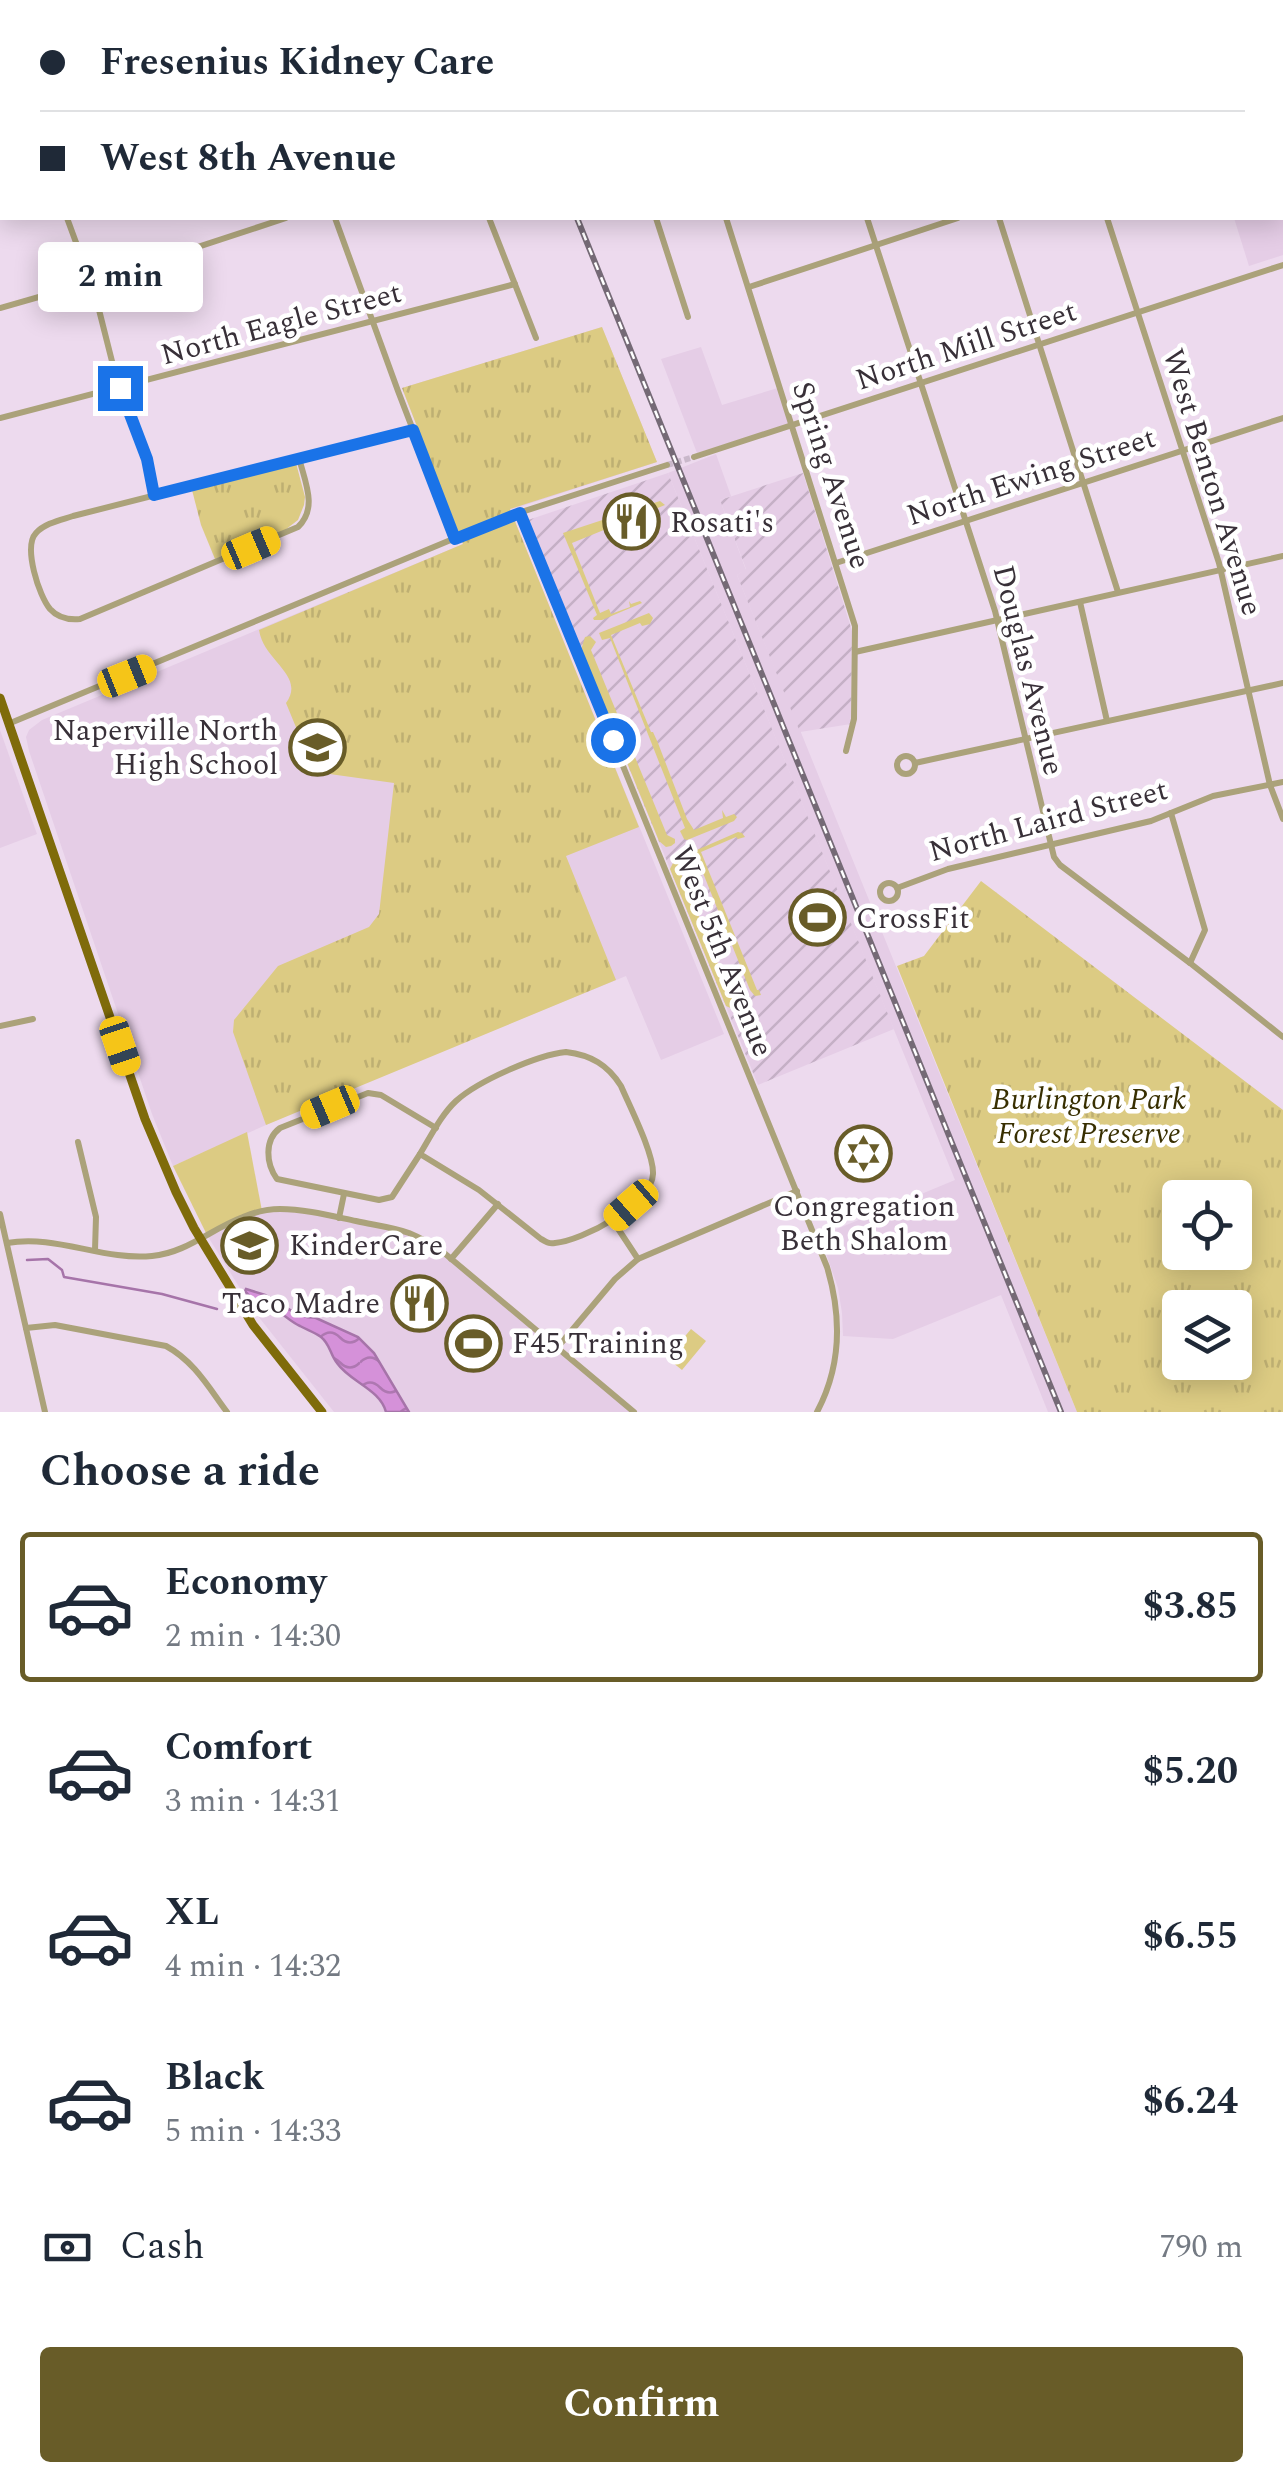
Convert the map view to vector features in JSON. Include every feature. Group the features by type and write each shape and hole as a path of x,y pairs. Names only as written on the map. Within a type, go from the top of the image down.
{"main road":[{"path":"0,698 4,726 176,1192 253,1325 322,1412"}],"street":[{"path":"68,220 91,282 120,388 147,459 154,495"},
{"path":"0,308 280,220"},
{"path":"336,220 455,539"},
{"path":"491,220 536,338"},
{"path":"657,220 688,317"},
{"name":"Spring Avenue","path":"727,220 855,626 854,718 846,751"},
{"name":"Douglas Avenue","path":"868,220 997,619 1054,857 1283,1037"},
{"path":"748,286 952,220"},
{"path":"1000,220 1118,592"},
{"name":"West Benton Avenue","path":"1108,220 1221,570 1270,785 1283,819"},
{"name":"North Mill Street","path":"694,457 1283,265"},
{"name":"North Eagle Street","path":"0,418 515,284"},
{"name":"North Ewing Street","path":"836,564 1283,418"},
{"path":"300,458 310,502 300,526 80,618 62,617 44,598 31,557 31,542 37,532 56,522 154,495 300,458 413,430"},
{"path":"4,726 520,513 666,465"},
{"name":"West 5th Avenue","path":"520,513 827,1267 836,1304 836,1358 817,1412"},
{"path":"855,652 1283,556"},
{"path":"1080,602 1107,721"},
{"path":"915,763 1283,683"},
{"name":"North Laird Street","path":"897,888 948,869 1109,832 1214,796 1283,782"},
{"path":"1171,813 1205,930 1190,963"},
{"path":"0,1026 33,1019"},
{"path":"420,1154 466,1181 551,1243 612,1221 649,1189 653,1172 650,1158 621,1086 608,1069 576,1053 557,1053 504,1073 454,1102 388,1199 277,1179 271,1170 268,1144 272,1134 356,1096 374,1092 436,1128"},
{"path":"78,1142 96,1217 95,1250"},
{"path":"557,1348 615,1279 638,1258 797,1191"},
{"path":"339,1218 344,1194"},
{"path":"451,1259 498,1204"},
{"path":"7,1243 31,1240 148,1257 176,1252 238,1218 270,1210 292,1210 411,1234 451,1259 634,1412"},
{"path":"0,1214 45,1412"},
{"path":"612,1221 638,1258"},
{"path":"26,1328 55,1325 166,1346 192,1366 228,1412"}],"shaded area":[{"path":"1235,220 1283,220 1283,255 1249,266"},
{"name":"Naperville North High School","path":"602,327 657,462 510,510 724,1034 661,1060 626,976 173,1166 29,751 29,730 42,720 463,544 402,388"},
{"path":"701,347 722,405 781,387 793,423 697,453 661,359"},
{"path":"716,454 731,496 720,500 746,570 737,575 1077,1412 1048,1412 1001,1295 893,1339 843,1336 838,1288 820,1236 955,1180 668,473"},
{"path":"668,473 894,1029 758,1085 528,520"},
{"path":"803,473 852,631 851,724 800,732 737,575 746,569 720,500"},
{"path":"0,730 37,834 0,848"},
{"path":"297,1210 403,1231 425,1240 634,1412 334,1412 254,1311 207,1235 249,1215"}],"green space":[{"path":"602,327 657,462 510,509 639,827 566,856 616,980 266,1125 233,1032 234,1020 278,966 369,927 379,914 394,783 301,770 300,737 286,703 291,684 262,641 259,630 463,544 402,388"},
{"path":"296,463 305,497 298,520 285,530 215,559 192,490"},
{"path":"660,501 665,505 572,543 600,613 609,609 611,614 630,607 629,601 642,603 602,620 594,620 597,615 563,533"},
{"path":"649,613 653,618 650,624 640,623 611,635 687,819 694,830 723,818 722,810 726,817 737,817 687,840 680,831 685,828 610,638 602,640 599,633"},
{"path":"585,637 596,642 591,650 667,835 675,839 671,846 659,841 581,650"},
{"path":"738,832 745,837 701,852 761,995 755,996 697,858 692,859 690,853"},
{"path":"682,856 685,861 678,866 735,1010 726,1006 670,869 676,857"},
{"name":"Burlington Park Forest Preserve","path":"981,881 1283,1110 1283,1412 1077,1412 897,966 924,956"},
{"path":"247,1132 262,1211 207,1235 173,1166"},
{"path":"691,1329 706,1341 682,1370 667,1358"}],"water":[{"path":"246,1289 358,1337 374,1353 409,1412 386,1412 378,1397 343,1370 321,1337 290,1320 263,1297 253,1300"}],"waterway":[{"path":"27,1260 48,1259 62,1270 64,1277 162,1294 217,1309"}],"tunnel":[{"path":"667,465 694,457"}],"railway":[{"path":"578,220 1061,1412"}],"place":[{"name":"Rosati's","path":"631,522"},
{"name":"Naperville North High School","path":"317,747"},
{"name":"CrossFit","path":"817,918"},
{"name":"Congregation Beth Shalom","path":"864,1154"},
{"name":"KinderCare","path":"250,1245"},
{"name":"Taco Madre","path":"419,1303"},
{"name":"F45 Training","path":"473,1343"}],"route":[{"path":"120,388 147,459 154,495 413,430 455,539 520,513 613,740"}]}
